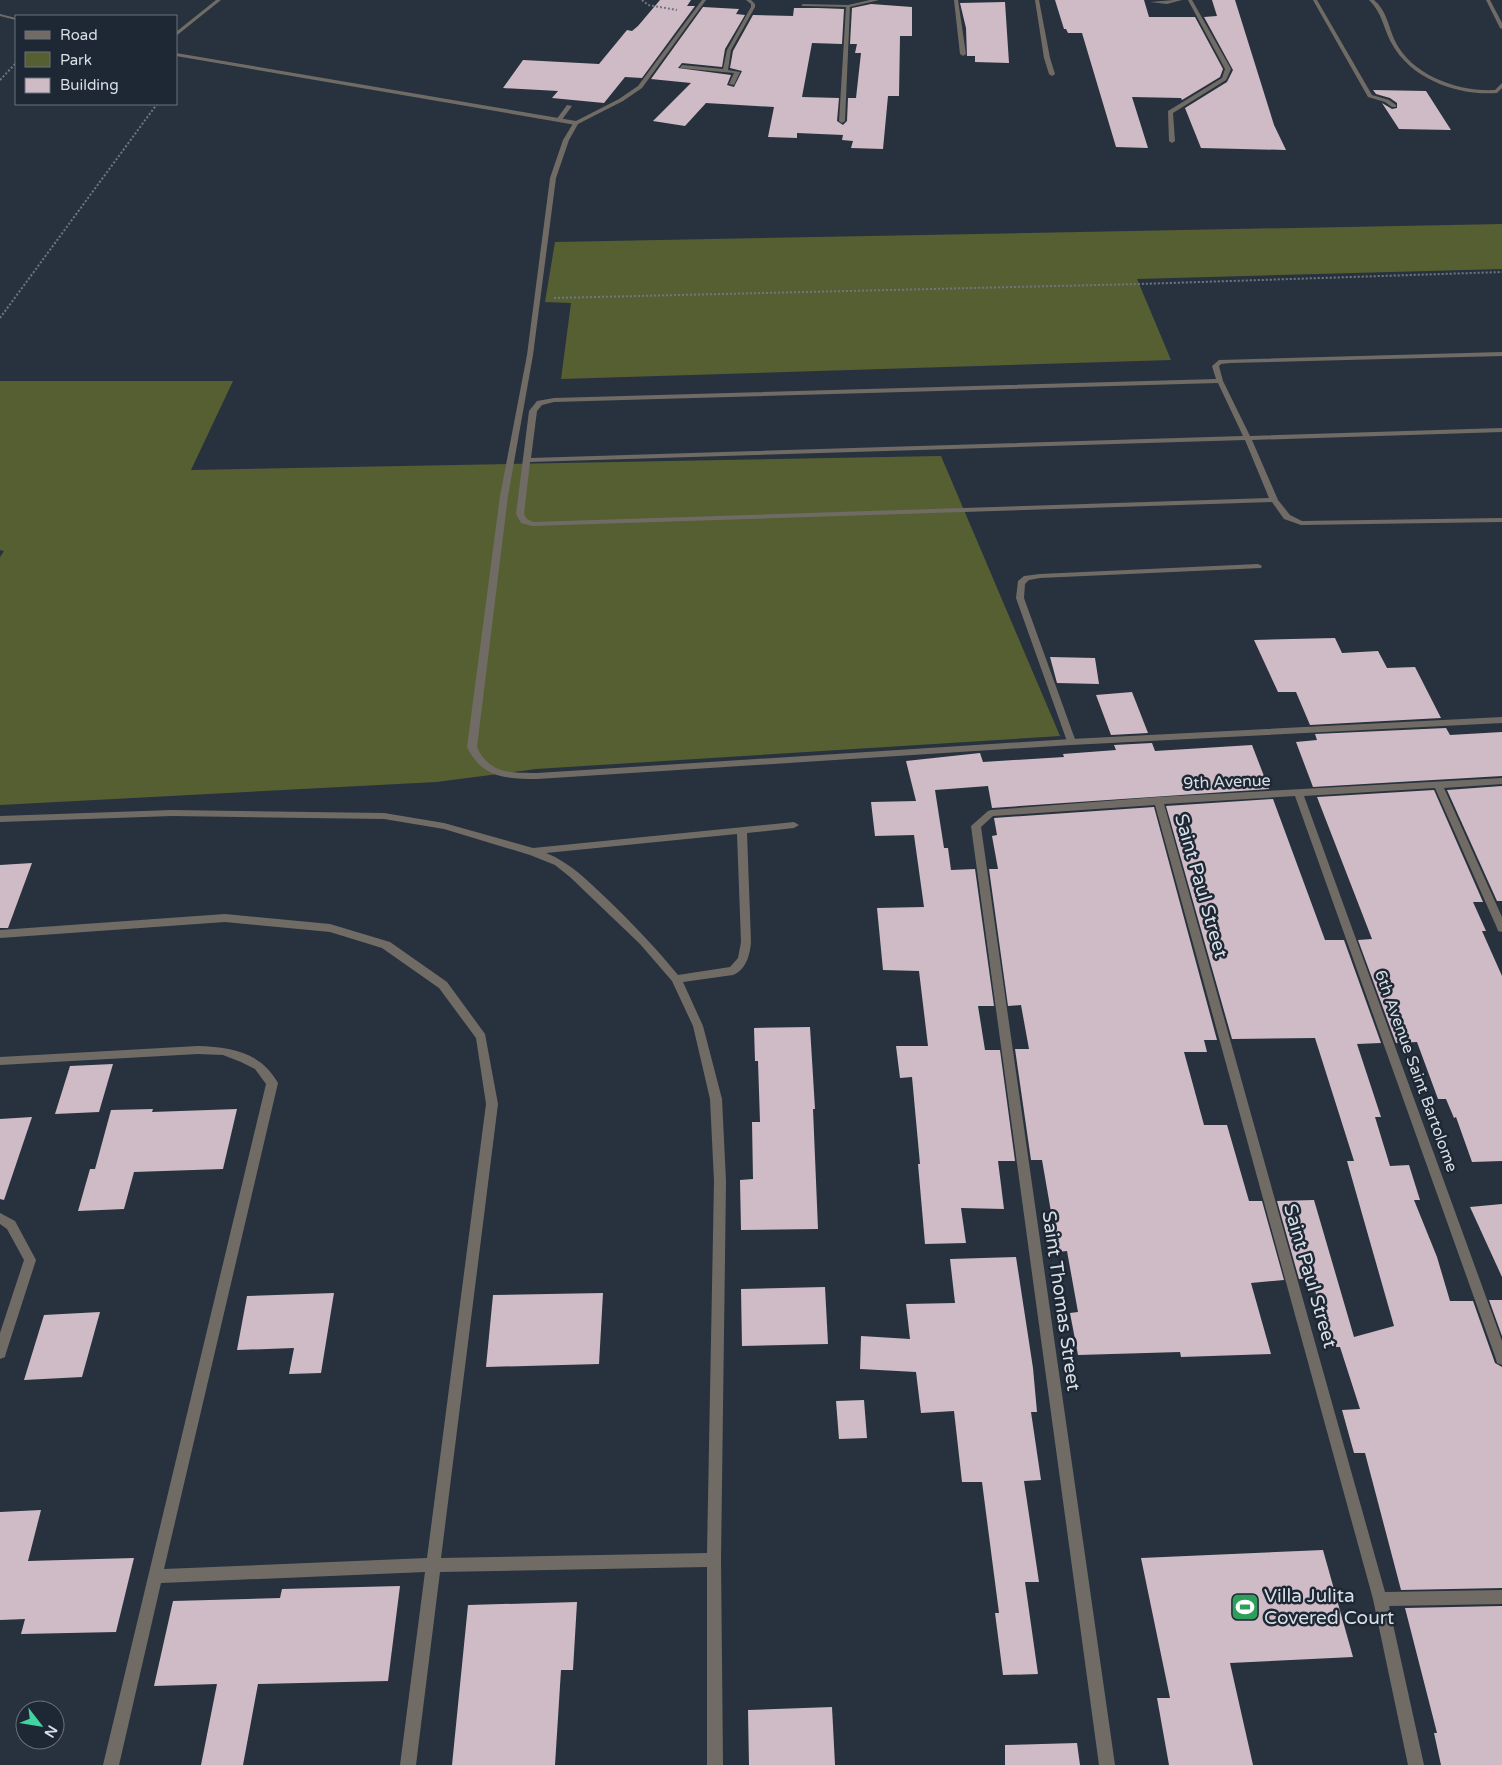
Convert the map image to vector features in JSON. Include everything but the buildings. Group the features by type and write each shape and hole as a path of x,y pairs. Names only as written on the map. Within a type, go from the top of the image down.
{"street":[{"path":"178,33 219,0"},
{"path":"704,0 667,53 640,87 621,100 576,123 566,140 553,178 538,298 504,496 472,747 476,759 485,767 499,773 537,776 1071,742 1502,720"},
{"path":"725,70 729,50 754,4 748,0"},
{"path":"802,5 848,6 877,0"},
{"path":"956,0 963,54"},
{"path":"1037,0 1047,58 1052,74"},
{"path":"1152,2 1167,3 1180,0"},
{"path":"1172,141 1170,112 1224,79 1228,69 1190,0"},
{"path":"1315,0 1370,96 1387,101 1394,106"},
{"path":"1371,0 1381,10 1396,47 1405,58 1436,80 1452,88 1470,93 1497,91 1502,85"},
{"path":"1488,0 1502,28"},
{"path":"842,121 848,6"},
{"path":"0,15 15,19"},
{"path":"178,54 576,123"},
{"path":"682,67 737,72 732,84"},
{"path":"559,120 569,106"},
{"path":"1502,354 1230,361 1219,362 1215,366 1274,500 1288,517 1301,523 1502,520"},
{"path":"1220,381 554,400 540,403 533,411 520,514 524,521 532,524 1274,500"},
{"path":"526,460 1502,430"},
{"path":"1071,742 1020,598 1021,583 1028,578 1040,576 1258,566"},
{"name":"9th Avenue","path":"978,842 976,826 991,812 1158,800 1298,794 1502,781"},
{"path":"1438,785 1502,928"},
{"name":"6th Avenue Saint Bartolome","path":"1298,794 1502,1359"},
{"name":"Saint Paul Street","path":"1158,800 1380,1599 1416,1765"},
{"path":"0,819 172,812 384,816 444,826 533,852 558,862 574,874 644,941 676,979 698,1026 716,1099 720,1181 714,1560 715,1765"},
{"path":"533,852 794,825"},
{"path":"676,979 733,971 740,966 746,942 742,830"},
{"name":"Saint Thomas Street","path":"978,842 1107,1765"},
{"path":"0,934 225,918 330,928 386,945 443,985 481,1037 492,1104 435,1565 408,1765"},
{"path":"0,1061 198,1050 224,1051 259,1066 272,1083 111,1765"},
{"path":"0,1218 11,1225 30,1260 0,1353"},
{"path":"155,1576 435,1565 714,1560"},
{"path":"1380,1599 1502,1597"}],"path":[{"path":"642,0 648,5 660,9 695,11"},
{"path":"0,80 15,64"},
{"path":"0,318 155,105"},
{"path":"538,298 1140,284 1502,272"}],"green space":[{"path":"1502,224 1502,269 1137,279 1171,360 561,379 571,303 545,302 555,242"},
{"path":"0,381 233,381 191,470 941,456 1060,736 536,769 436,782 0,805 0,557 4,551 0,550"}],"place":[{"name":"Villa Julita Covered Court","path":"1245,1607"}]}
